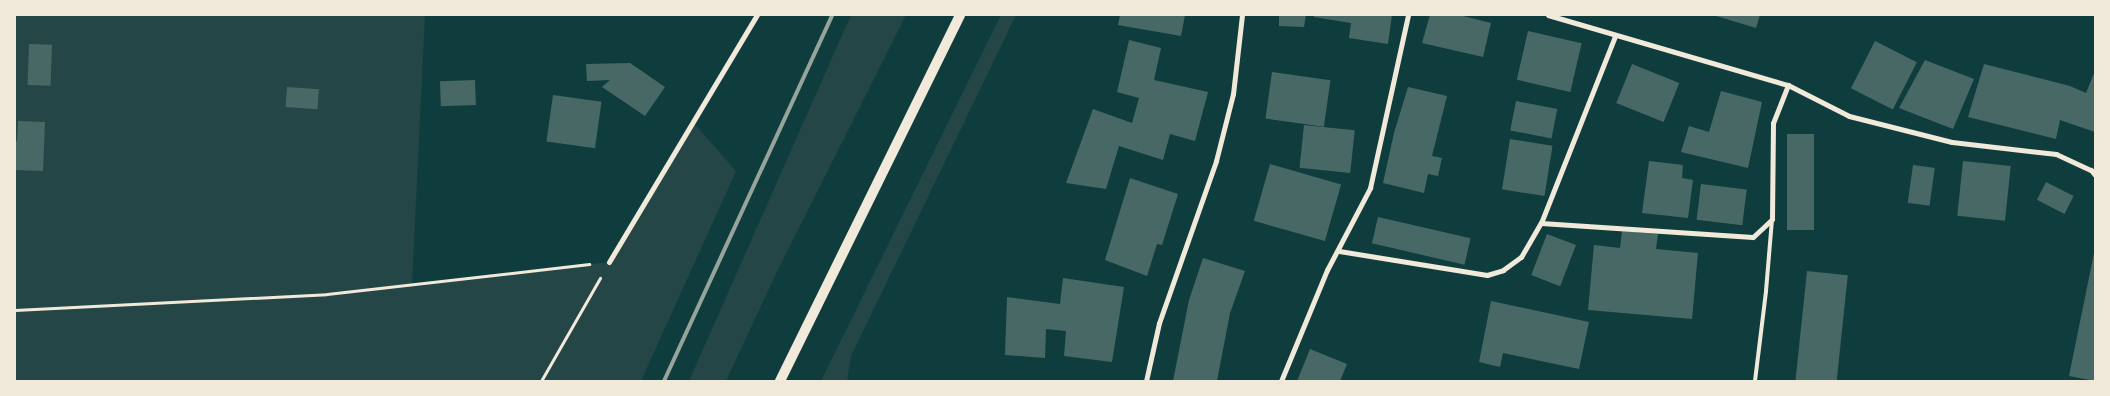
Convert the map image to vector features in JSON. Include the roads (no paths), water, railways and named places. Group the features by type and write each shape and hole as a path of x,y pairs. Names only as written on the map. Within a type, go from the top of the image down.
{"main road":[{"path":"780,381 960,15"}],"street":[{"path":"609,262 756,15"},
{"path":"1146,381 1159,323 1169,290 1216,161 1233,94 1242,15"},
{"path":"1281,381 1327,270 1339,251 1370,188 1408,15"},
{"path":"1548,15 1788,85 1848,116 1888,128 1952,142 2056,154 2093,169 2095,175"},
{"path":"1339,251 1488,275 1503,270 1521,257 1541,223 1615,36"},
{"path":"1541,223 1753,237 1772,220 1773,123 1788,85"}],"lane":[{"path":"1755,381 1772,220"}],"railway":[{"path":"664,381 832,15"}]}
